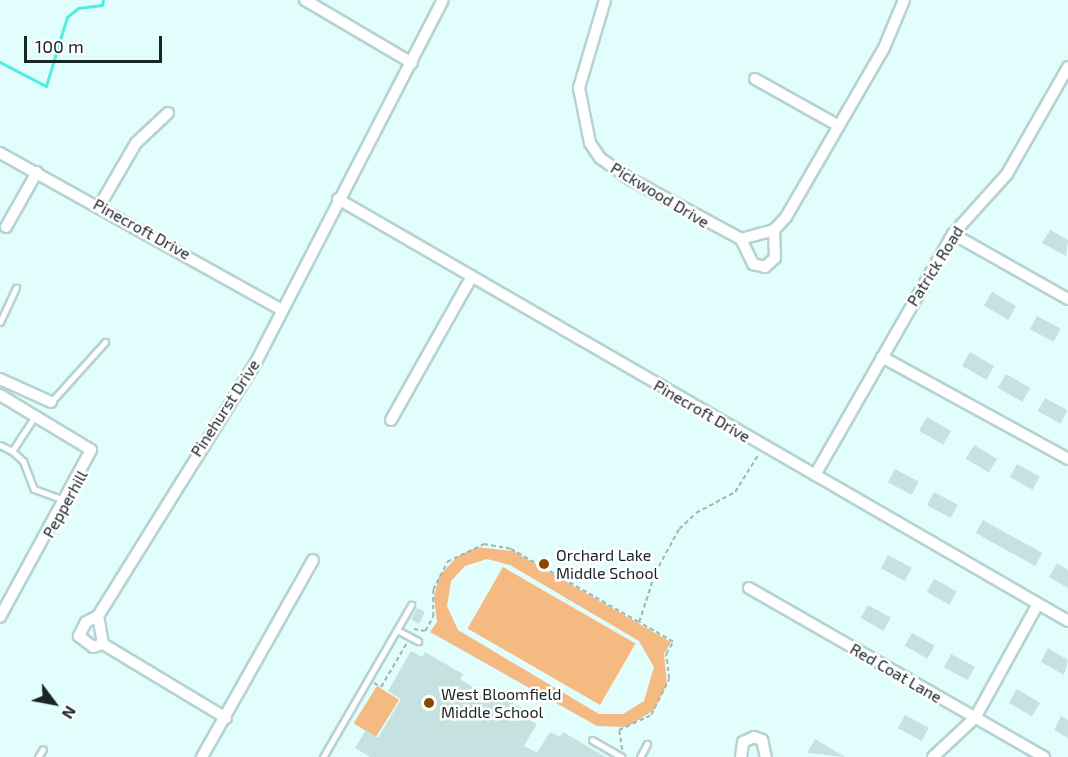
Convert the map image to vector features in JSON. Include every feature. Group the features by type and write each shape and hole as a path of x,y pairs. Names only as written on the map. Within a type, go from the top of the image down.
{"street":[{"path":"306,0 412,63"},
{"name":"Pinehurst Drive","path":"103,644 82,643 79,636 86,622 98,616 256,362 338,199 412,63 443,0"},
{"name":"Pickwood Drive","path":"605,0 579,88 590,143 600,158 632,180 741,239"},
{"path":"774,230 741,239 753,264 765,267 775,258 774,230 839,126 884,48 904,0"},
{"name":"Patrick Road","path":"815,475 953,234 1007,174 1068,67"},
{"path":"755,79 839,126"},
{"path":"100,205 136,143 168,112"},
{"name":"Pinecroft Drive","path":"0,153 100,205 282,310"},
{"path":"6,227 37,172"},
{"name":"Pinecroft Drive","path":"338,199 1068,621"},
{"path":"953,234 1068,299"},
{"path":"392,420 472,276"},
{"path":"882,357 1068,459"},
{"path":"0,379 51,402"},
{"name":"Pepperhill","path":"0,395 91,450 68,501 2,611"},
{"path":"202,757 313,560"},
{"name":"Red Coat Lane","path":"749,588 1044,757"},
{"path":"933,757 975,718 1038,604"},
{"path":"98,616 103,644 226,718"},
{"path":"741,757 742,742 754,737 762,740 766,757"}],"lane":[{"path":"0,322 16,287"},
{"path":"51,402 105,342"},
{"path":"12,451 34,416"},
{"path":"0,445 23,460 34,489 68,501"},
{"path":"322,757 411,605"},
{"path":"397,630 418,641"},
{"path":"592,740 620,757"},
{"path":"640,757 647,744"},
{"path":"38,757 44,749"}],"path":[{"path":"639,622 651,581 679,529 696,513 735,492 762,446"},
{"path":"369,692 374,683 381,687 416,626 425,631 433,616 433,590 447,562 484,544 511,549 673,642 666,654 669,679 651,716 619,730 620,757"}],"shaded area":[{"path":"477,547 513,551 671,642 664,654 667,684 654,710 627,727 597,726 430,632 437,622 434,597 439,576 458,556","holes":["487,559 510,565 639,641 654,667 644,701 623,714 599,714 458,630 447,606 451,581 465,566"]},
{"path":"503,567 636,644 600,705 468,628"},
{"path":"377,686 399,700 376,737 354,723"}],"building":[{"path":"1050,230 1068,240 1066,256 1042,243"},
{"path":"992,292 1016,306 1008,320 984,306"},
{"path":"1037,316 1061,329 1054,342 1030,329"},
{"path":"970,352 994,366 986,380 962,366"},
{"path":"1006,374 1030,388 1022,402 998,388"},
{"path":"1045,398 1068,411 1060,424 1038,411"},
{"path":"927,417 951,431 943,445 919,431"},
{"path":"974,445 997,459 989,473 966,459"},
{"path":"1017,464 1040,477 1032,490 1010,477"},
{"path":"895,469 919,482 912,495 888,482"},
{"path":"934,492 958,505 951,518 927,505"},
{"path":"983,520 1042,553 1035,566 976,533"},
{"path":"888,555 912,568 905,581 881,568"},
{"path":"1057,563 1068,570 1068,588 1049,577"},
{"path":"934,579 957,592 949,605 927,592"},
{"path":"868,605 891,618 883,631 861,618"},
{"path":"417,608 425,612 419,624 411,620"},
{"path":"912,633 935,646 927,659 905,646"},
{"path":"1048,648 1068,660 1064,675 1041,662"},
{"name":"West Bloomfield Middle School","path":"411,651 422,657 425,652 463,674 460,679 475,688 489,696 492,691 531,713 527,719 537,724 524,746 537,753 550,732 560,737 563,732 606,757 370,757 355,748 366,730 378,738 401,699 388,691"},
{"path":"951,654 975,667 968,680 944,667"},
{"path":"1017,689 1040,703 1032,717 1009,703"},
{"path":"905,715 929,728 922,741 898,728"},
{"path":"1061,716 1068,720 1068,738 1054,730"},
{"path":"815,739 845,757 807,753"}],"waterway":[{"path":"0,62 46,86 67,17 78,8 102,5 103,0"}],"place":[{"name":"Orchard Lake Middle School","path":"544,564"},
{"name":"West Bloomfield Middle School","path":"429,703"}]}
